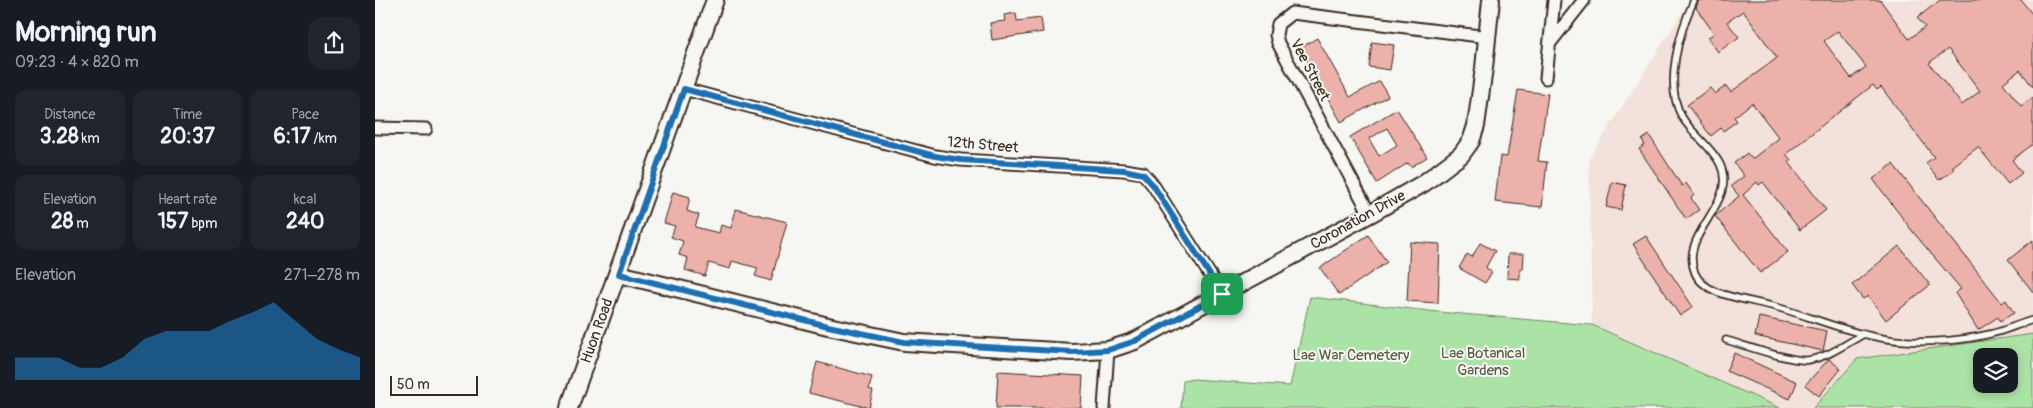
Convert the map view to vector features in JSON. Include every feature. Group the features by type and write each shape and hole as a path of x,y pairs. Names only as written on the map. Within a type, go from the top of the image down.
{"street":[{"name":"Huon Road","path":"569,408 619,274 715,0"},
{"name":"Coronation Drive","path":"619,274 828,326 904,342 1072,352 1108,350 1135,341 1369,214 1449,166 1471,141 1476,126 1491,0"},
{"path":"1546,78 1554,0"},
{"path":"1550,43 1584,0"},
{"name":"Vee Street","path":"1369,214 1278,43 1276,35 1278,24 1292,13 1488,37"},
{"name":"12th Street","path":"684,89 935,156 961,160 1124,170 1143,174 1153,185 1222,294"},
{"path":"375,128 426,128"},
{"path":"1104,408 1108,350"}],"lane":[{"path":"1694,0 1679,39 1675,69 1675,91 1681,116 1720,164 1724,186 1716,207 1695,239 1692,253 1695,272 1703,285 1718,292 1776,307 1864,334 1907,342 1954,339 1989,334 2033,320"},
{"path":"1726,340 1764,352 1808,360 1837,350 1864,334"}],"shaded area":[{"path":"1690,0 2033,0 2033,334 1857,359 1813,408 1780,408 1592,325 1589,159"}],"green space":[{"path":"1310,297 1438,312 1592,325 1780,408 1181,408 1183,381 1193,379 1290,386"},
{"path":"2033,334 2033,408 1813,408 1857,359"}],"building":[{"path":"1699,0 1880,0 1909,39 1925,27 1917,18 1940,0 2021,0 2033,15 2033,87 2020,70 2003,83 2021,106 2033,97 2033,144 2012,160 2022,173 2008,184 1978,147 1952,167 1954,170 1939,180 1926,163 1934,157 1881,87 1877,90 1873,85 1786,154 1791,160 1788,161 1826,210 1800,230 1763,182 1759,185 1757,182 1743,195 1788,252 1760,273 1715,216 1739,196 1731,186 1744,176 1734,163 1747,153 1752,159 1779,138 1752,103 1734,117 1737,121 1723,131 1721,128 1711,136 1687,105 1710,88 1715,94 1726,86 1731,92 1777,58 1743,11 1727,22 1739,37 1718,52 1708,38 1714,33 1696,8","holes":["1838,31 1866,67 1851,78 1824,41","1948,49 1980,91 1962,105 1929,63"]},
{"path":"1016,13 1017,21 1041,18 1043,32 992,40 990,23 1005,21 1004,15"},
{"path":"1317,38 1350,97 1380,81 1388,96 1341,122 1300,48"},
{"path":"1372,42 1394,45 1390,70 1369,67"},
{"path":"1518,90 1548,94 1538,161 1547,162 1542,207 1495,202 1500,156 1507,157"},
{"path":"1397,109 1427,157 1411,167 1408,163 1377,183 1350,137","holes":["1387,128 1397,145 1379,156 1369,139"]},
{"path":"1649,135 1682,186 1686,183 1694,195 1691,198 1699,210 1686,219 1639,149 1645,145 1642,140"},
{"path":"1893,164 2002,303 2006,300 2014,313 2000,321 1998,317 1978,330 1955,293 1961,289 1913,232 1873,179"},
{"path":"1612,182 1626,185 1621,210 1606,207"},
{"path":"673,192 690,197 687,211 699,215 695,227 719,233 721,225 731,228 736,209 787,222 771,281 755,276 758,268 732,261 730,269 709,263 705,276 685,270 688,258 679,255 683,241 671,237 675,226 664,223"},
{"path":"1368,235 1387,262 1339,295 1320,268"},
{"path":"1646,236 1693,307 1680,316 1633,244"},
{"path":"2033,240 2033,292 2008,260"},
{"path":"1410,242 1440,244 1438,303 1407,301"},
{"path":"1480,243 1495,251 1486,268 1492,272 1485,283 1459,268 1467,254 1472,257"},
{"path":"1899,246 1930,285 1886,320 1868,296 1863,299 1852,285"},
{"path":"1508,254 1524,254 1523,269 1520,269 1520,279 1507,278"},
{"path":"1759,317 1827,331 1823,351 1755,336"},
{"path":"1734,353 1797,382 1790,399 1726,371"},
{"path":"1829,359 1841,369 1819,396 1805,385"},
{"path":"817,362 872,377 869,389 873,391 869,408 809,393"},
{"path":"998,371 1083,376 1081,408 996,408"}],"route":[{"path":"684,89 935,156 961,160 1124,170 1143,174 1153,185 1222,294 1135,341 1108,350 1072,352 904,342 828,326 619,274 684,89"}],"park label":[{"name":"Lae War Cemetery","path":"1351,355"},
{"name":"Lae Botanical Gardens","path":"1483,362"}]}
